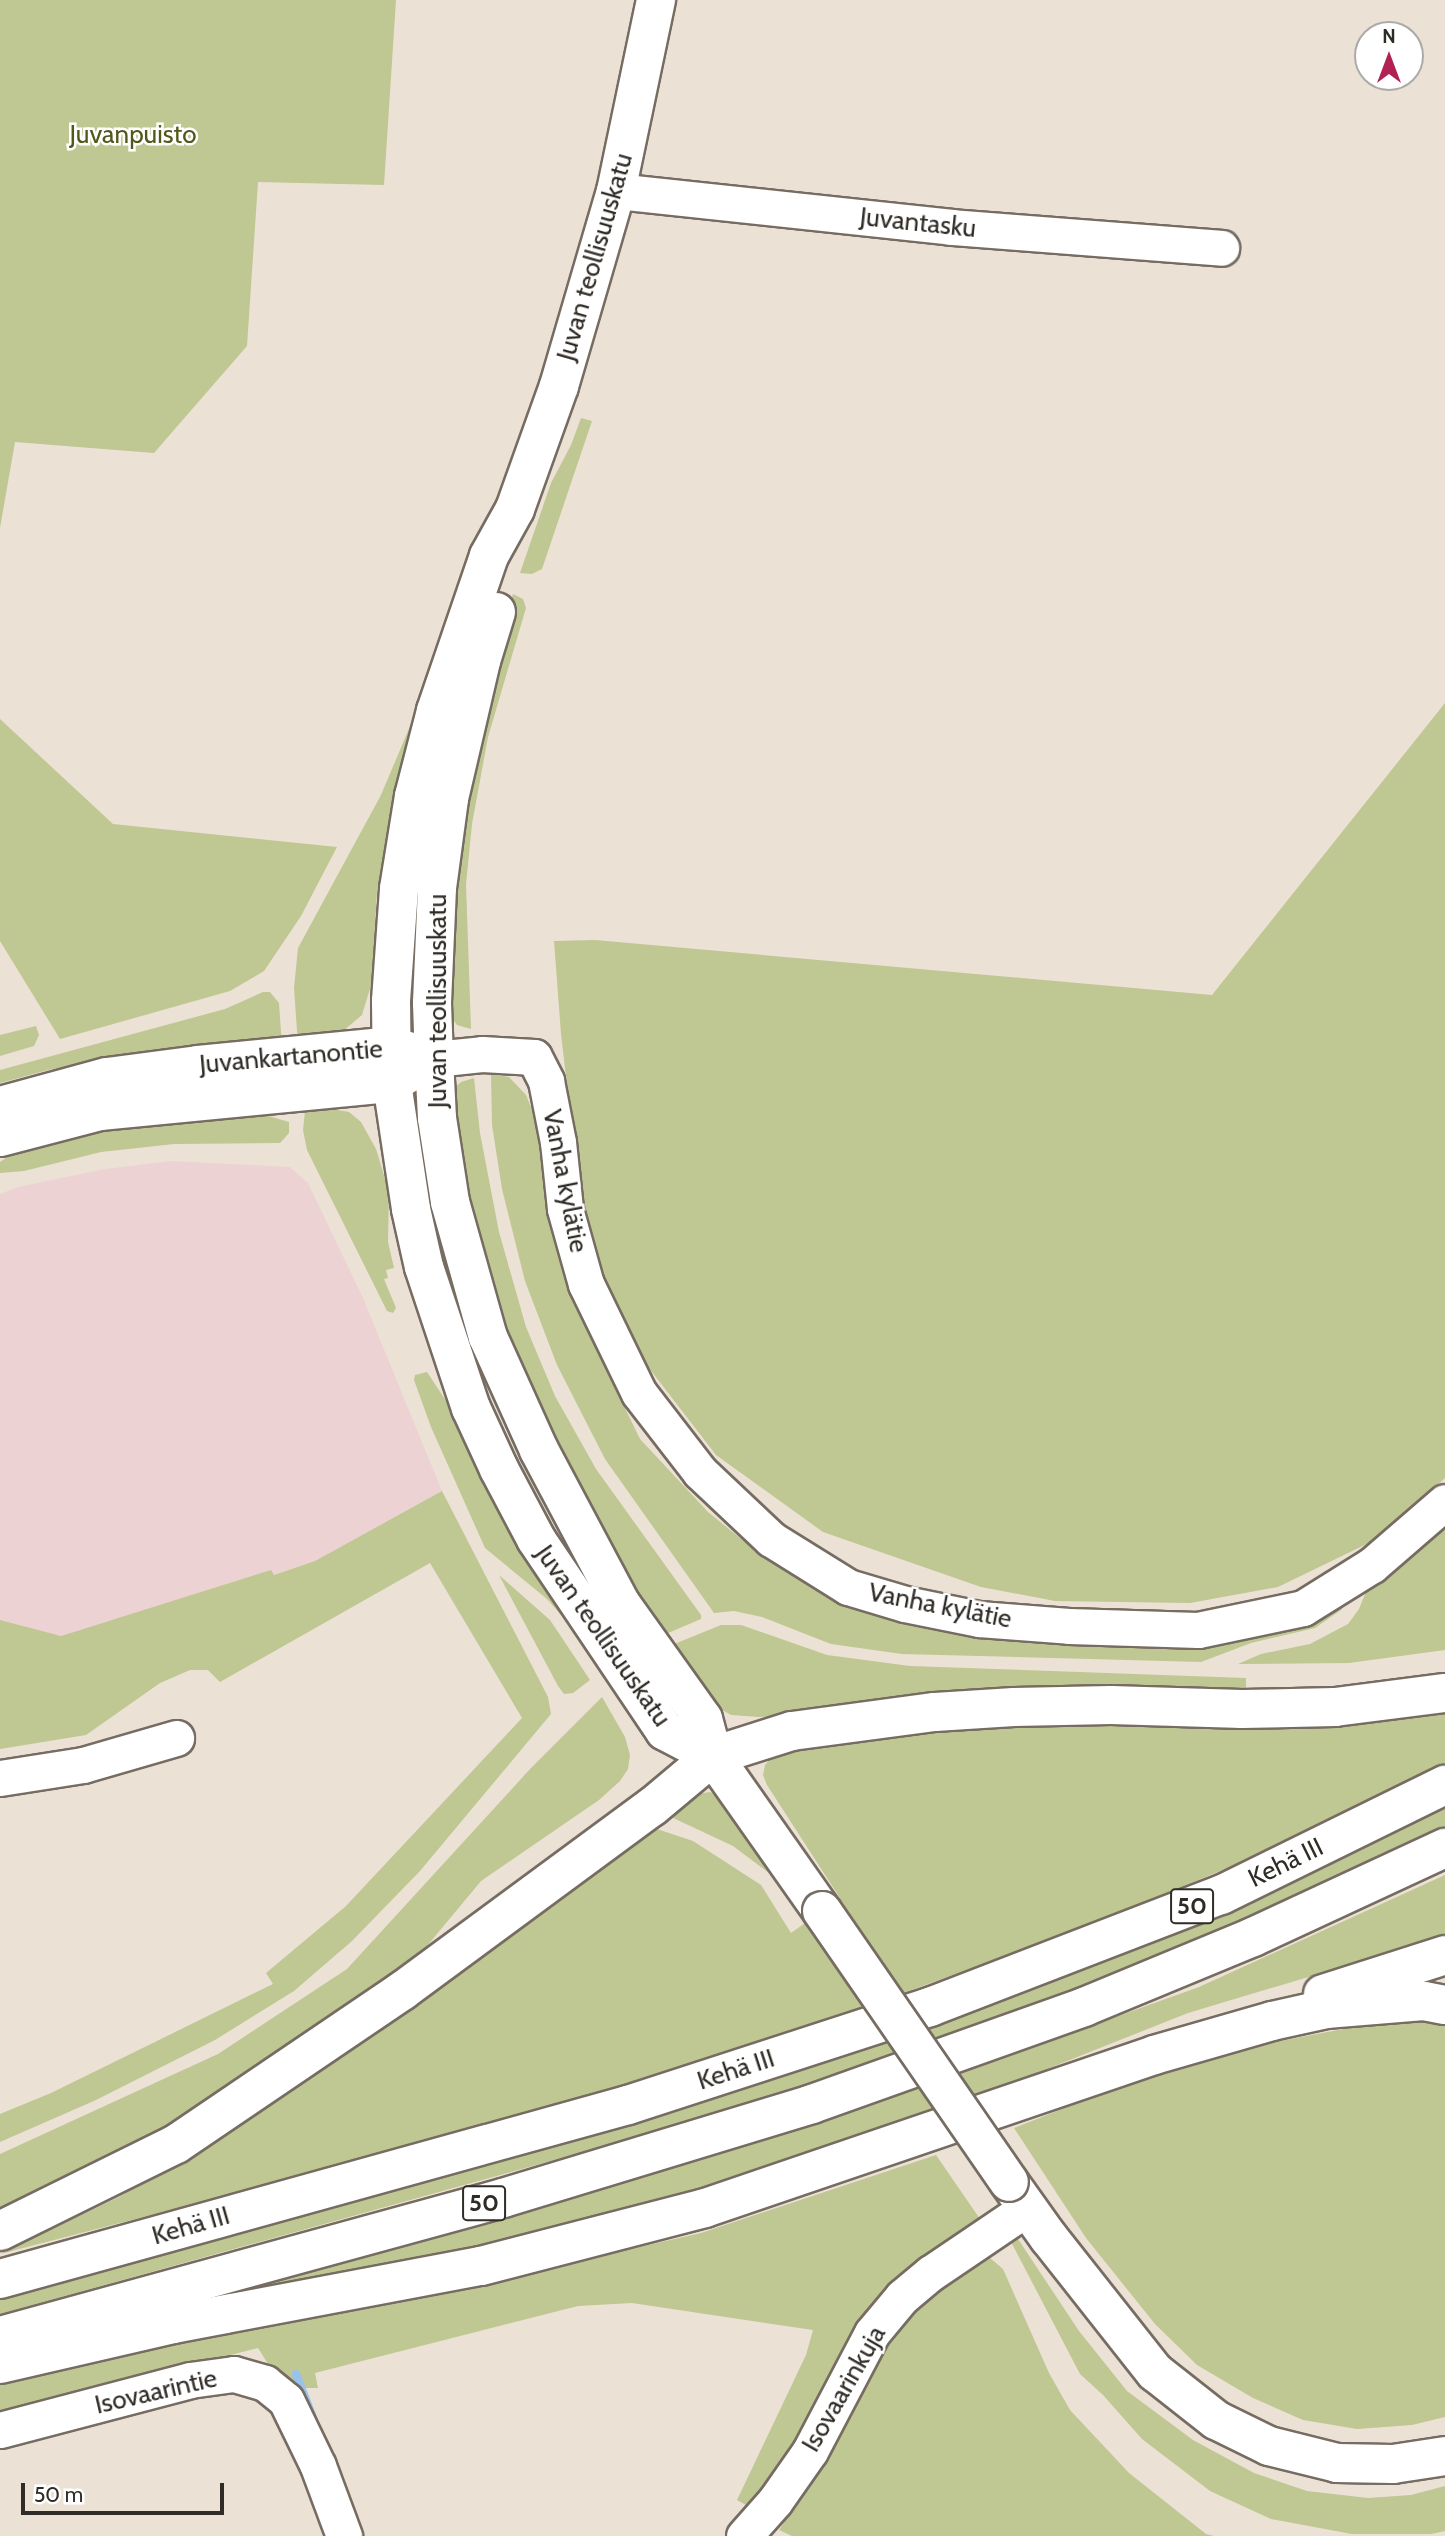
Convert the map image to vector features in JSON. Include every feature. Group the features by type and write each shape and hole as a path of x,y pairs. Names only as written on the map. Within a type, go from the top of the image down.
{"main road":[{"name":"Juvan teollisuuskatu","path":"656,0 616,191 559,386 515,509 489,556 436,711 414,796 399,889 391,1065 411,1209 424,1267 466,1396 499,1469 536,1539 665,1731 713,1756"},
{"name":"Juvan teollisuuskatu","path":"515,509 511,565 481,661 449,799 433,943 437,1118 450,1202 488,1337 539,1450 614,1592 703,1719 713,1756"},
{"name":"Juvankartanontie","path":"0,1137 100,1111 434,1059"},
{"name":"Juvankartanontie","path":"0,1106 107,1077 391,1065"},
{"path":"0,2231 176,2144 402,1991 652,1807 713,1756 792,1731 935,1712 1042,1706 1242,1709 1335,1707 1445,1693"},
{"path":"713,1756 1028,2209 1155,2372 1216,2420 1269,2446 1337,2463 1393,2464 1445,2456"},
{"name":"Kehä III","path":"0,2279 628,2105 930,2007 1221,1895 1445,1785"},
{"name":"Kehä III","path":"0,2336 503,2198 812,2104 1084,2007 1253,1937 1445,1848"},
{"path":"1272,2021 1322,1994 1445,1955"},
{"path":"0,2364 173,2324 481,2266 705,2208 1154,2055 1272,2021 1326,2009 1424,2001 1445,2006"},
{"path":"1028,2209 1166,2361 1216,2401 1271,2430 1342,2446 1376,2448 1445,2438"}],"street":[{"name":"Juvantasku","path":"616,191 951,227 1221,248"},
{"name":"Vanha kylätie","path":"434,1059 482,1054 534,1057 546,1081 558,1142 565,1209 586,1284 639,1393 700,1472 771,1539 848,1587 905,1604 979,1619 1069,1626 1198,1630 1303,1608 1372,1565 1445,1503"},
{"path":"0,1778 83,1765 176,1738"},
{"name":"Isovaarinkuja","path":"744,2536 775,2501 810,2451 872,2333 902,2297 931,2273 1028,2209"},
{"name":"Isovaarintie","path":"0,2430 190,2380 234,2374 265,2383 286,2400 318,2466 344,2536"}],"shaded area":[{"path":"170,1161 290,1167 308,1183 363,1298 442,1491 315,1561 273,1575 271,1571 61,1636 4,1624 0,1620 0,1194 18,1187 105,1169"}],"green space":[{"name":"Juvanpuisto","path":"0,0 396,0 384,185 258,182 247,346 154,453 15,442 0,528"},
{"path":"581,418 592,421 542,569 532,574 520,573 551,483 571,445"},
{"path":"513,594 523,599 526,608 488,737 472,824 466,884 471,1029 457,1025 448,1012 444,969 482,701"},
{"path":"435,667 377,891 372,982 362,1015 343,1031 298,1045 294,988 298,948 381,795"},
{"path":"1445,703 1445,1478 1381,1537 1278,1587 1190,1603 1055,1601 981,1587 823,1532 716,1455 642,1359 598,1264 579,1188 561,1034 554,941 595,940 1212,995"},
{"path":"0,719 113,824 337,847 301,916 264,971 230,991 60,1039 0,941"},
{"path":"263,992 270,992 279,1003 282,1046 52,1069 0,1083 0,1070 225,1009"},
{"path":"36,1026 39,1035 34,1046 0,1056 0,1035"},
{"path":"491,1074 509,1077 526,1095 535,1117 545,1190 564,1270 596,1349 640,1439 708,1512 756,1551 808,1582 1094,1638 1355,1586 1341,1610 1315,1628 1251,1643 1201,1662 902,1654 831,1644 762,1617 734,1611 714,1613 605,1459 557,1365 525,1281 502,1189 492,1125"},
{"path":"474,1078 480,1133 499,1232 526,1327 555,1396 596,1469 701,1615 701,1619 661,1636 531,1415 467,1237 450,1092 461,1082"},
{"path":"332,1109 349,1112 361,1122 376,1149 389,1192 388,1242 394,1268 386,1270 388,1278 384,1279 396,1308 393,1313 387,1311 307,1150 303,1130 305,1111"},
{"path":"255,1112 289,1122 289,1133 280,1143 174,1144 101,1152 24,1171 0,1173 0,1162 12,1154 55,1139 144,1120"},
{"path":"427,1372 460,1422 571,1620 567,1622 547,1599 485,1548 431,1427 414,1380 415,1375"},
{"path":"442,1491 548,1697 551,1714 420,1871 352,1941 294,1991 215,2040 96,2100 0,2142 0,2114 51,2093 273,1984 266,1973 346,1906 522,1718 430,1563 220,1682 208,1670 190,1670 160,1683 86,1735 0,1749 0,1620 61,1636 271,1570 274,1575 315,1561"},
{"path":"1445,1522 1445,1650 1349,1663 1238,1664 1261,1654 1310,1644 1348,1624 1359,1609 1374,1572"},
{"path":"499,1575 550,1620 590,1680 573,1693 564,1694 558,1686"},
{"path":"721,1625 741,1625 827,1655 910,1666 1246,1678 1246,1698 759,1717 731,1715 710,1703 667,1647"},
{"path":"602,1697 625,1737 630,1755 628,1769 620,1781 599,1800 481,1881 417,1958 265,2068 153,2136 0,2213 0,2154 218,2054 347,1969 531,1768"},
{"path":"1445,1708 1445,1763 1259,1855 1071,1932 782,2037 518,2120 0,2254 119,2197 188,2156 645,1825 693,1841 761,1885 791,1933 840,1898 767,1785 763,1775 765,1765 776,1753 860,1730"},
{"path":"710,1792 724,1800 773,1876 733,1846 671,1817 665,1809 685,1796"},
{"path":"1445,1808 1445,1826 1245,1919 1033,2005 825,2079 601,2147 0,2314 0,2298 596,2134 820,2064 1027,1992 1240,1905"},
{"path":"1445,1875 1445,1936 1188,2013 893,2130 769,2172 592,2222 377,2270 202,2302 481,2226 827,2121 1199,1987"},
{"path":"1445,2021 1445,2417 1412,2425 1357,2429 1303,2420 1253,2398 1197,2365 1155,2324 1086,2238 1014,2128 1125,2084 1243,2048 1375,2023"},
{"path":"936,2155 980,2219 809,2424 753,2509 737,2500 806,2355 813,2330 632,2303 578,2306 315,2373 318,2388 299,2388 270,2367 258,2348 0,2413 0,2384 247,2329 507,2277 701,2233"},
{"path":"1009,2238 1018,2239 1079,2331 1127,2391 1193,2440 1254,2473 1307,2491 1368,2498 1411,2495 1445,2486 1445,2531 1431,2534 1352,2534 1271,2519 1210,2491 1142,2439 1103,2395 1080,2374"},
{"path":"983,2252 1003,2269 1049,2373 1070,2410 1129,2473 1206,2534 1214,2536 792,2536 779,2530 810,2484 865,2376 915,2313"}],"waterway":[{"path":"296,2374 314,2420"}]}
